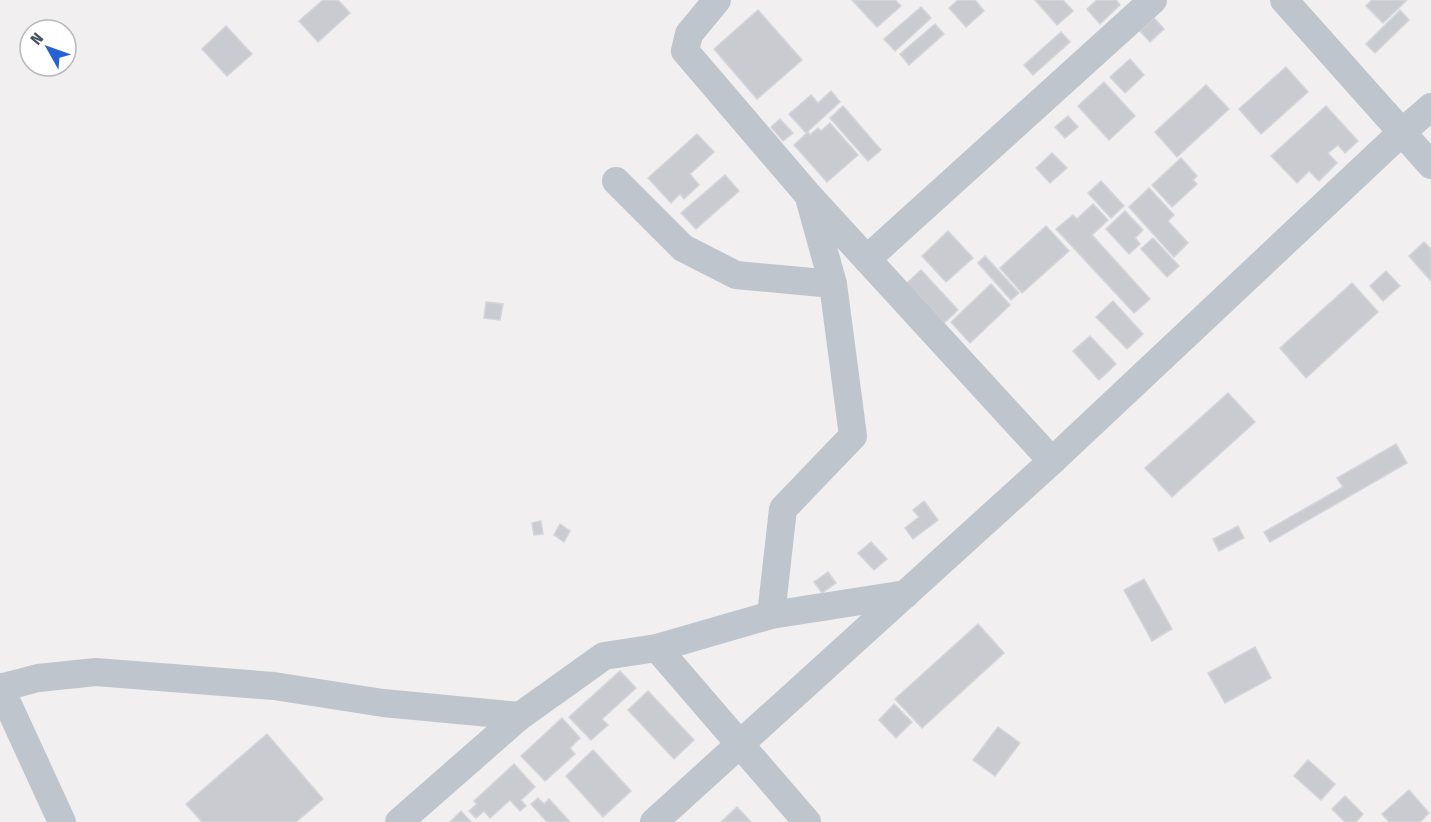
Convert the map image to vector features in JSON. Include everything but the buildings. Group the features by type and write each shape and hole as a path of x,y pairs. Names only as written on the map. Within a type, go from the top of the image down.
{"street":[{"path":"717,0 688,34 685,51 808,196 1052,461"},
{"path":"867,259 1153,0"},
{"path":"1284,0 1431,165"},
{"path":"654,822 1052,461 1402,132 1431,108"},
{"path":"616,181 683,248 736,274 833,284"},
{"path":"771,615 783,509 853,436 833,284 808,196"},
{"path":"399,822 520,716 604,656 657,648 771,615 906,594"},
{"path":"657,648 807,822"},
{"path":"62,822 0,688 38,678 96,672 274,686 383,703 520,716"}]}
